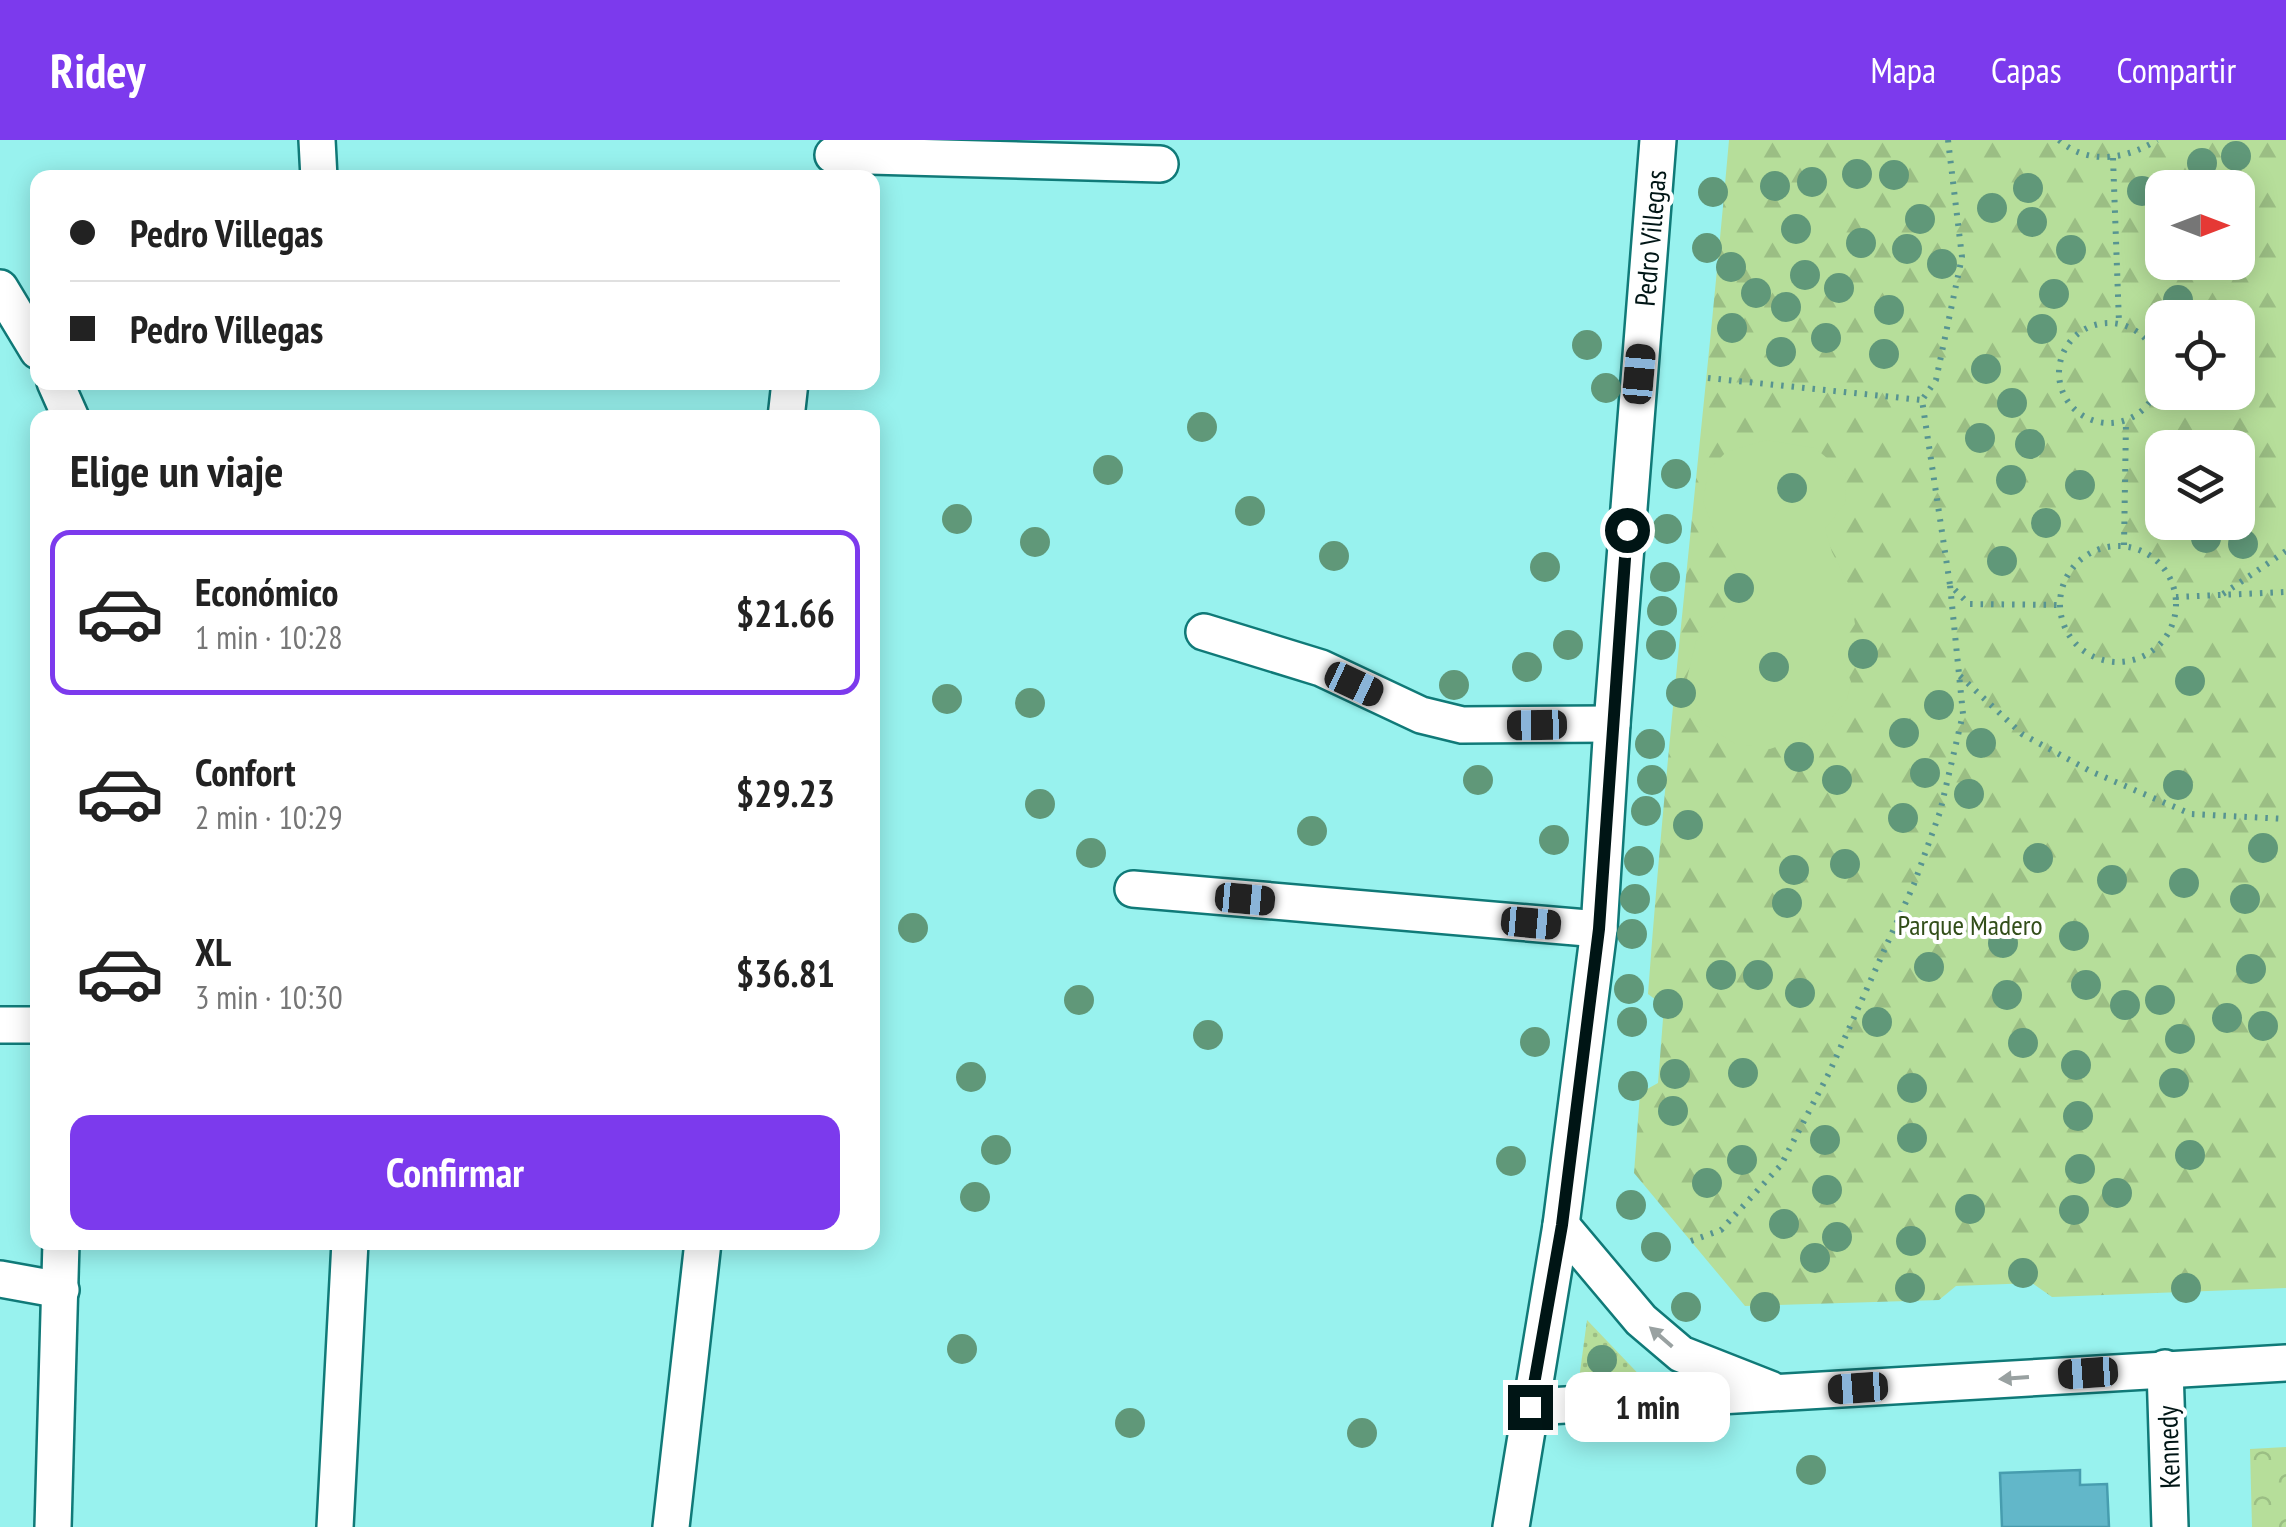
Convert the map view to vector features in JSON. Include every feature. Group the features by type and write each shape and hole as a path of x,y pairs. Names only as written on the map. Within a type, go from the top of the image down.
{"street":[{"path":"317,140 319,170"},
{"name":"Pedro Villegas","path":"1511,1527 1562,1225 1599,929 1658,140"},
{"path":"831,157 1160,164"},
{"path":"0,288 30,338"},
{"path":"1204,632 1321,668 1422,715 1462,726 1612,724"},
{"path":"1133,889 1599,929"},
{"path":"0,1026 30,1025"},
{"path":"1562,1225 1641,1320 1680,1354 1780,1392"},
{"path":"54,1527 61,1250"},
{"path":"335,1527 350,1250"},
{"path":"672,1527 702,1250"},
{"path":"0,1280 60,1290"},
{"path":"1530,1407 2286,1363"},
{"name":"Kennedy","path":"2166,1368 2170,1527"}],"path":[{"path":"1691,1241 1721,1230 1781,1165 1828,1073 1914,884 1940,812 1963,714 1950,586 1922,400 1936,380 1962,257 1948,140"},
{"path":"2059,140 2088,155 2113,158 2138,152 2157,140"},
{"path":"2113,158 2118,323"},
{"path":"2118,323 2134,329 2156,354 2160,370 2152,401 2126,422 2109,424 2078,414 2066,401 2060,386 2063,352 2072,338 2086,328 2118,323"},
{"path":"1708,378 1922,400"},
{"path":"2124,546 2126,422"},
{"path":"2104,546 2124,546 2143,551 2159,562 2176,597 2175,616 2168,634 2140,658 2122,662 2103,660 2072,640 2060,605 2063,586 2072,568 2086,555 2104,546"},
{"path":"2222,595 2286,551"},
{"path":"1950,586 1968,604 2060,605"},
{"path":"2176,597 2286,592"},
{"path":"1959,675 2022,734 2090,771 2191,814 2286,819"}],"green space":[{"name":"Parque Madero","path":"1729,140 2286,140 2286,1288 2052,1297 2032,1283 1956,1286 1939,1300 1745,1306 1634,1173 1640,1093 1658,1083 1664,1006 1648,994"},
{"path":"1766,440 1815,448 1846,474 1845,503 1825,529 1849,585 1855,624 1839,650 1851,682 1847,699 1821,731 1770,749 1734,743 1702,723 1687,678 1696,641 1739,605 1739,574 1717,537 1703,502 1708,471 1726,452"},
{"path":"1587,1320 1650,1386 1578,1387"},
{"path":"2286,1447 2286,1527 2252,1527 2250,1449"}],"building":[{"path":"2080,1470 2080,1485 2107,1484 2109,1527 2002,1527 2000,1473"}],"route":[{"path":"1530,1407 1562,1225 1599,929 1627,530"}]}
